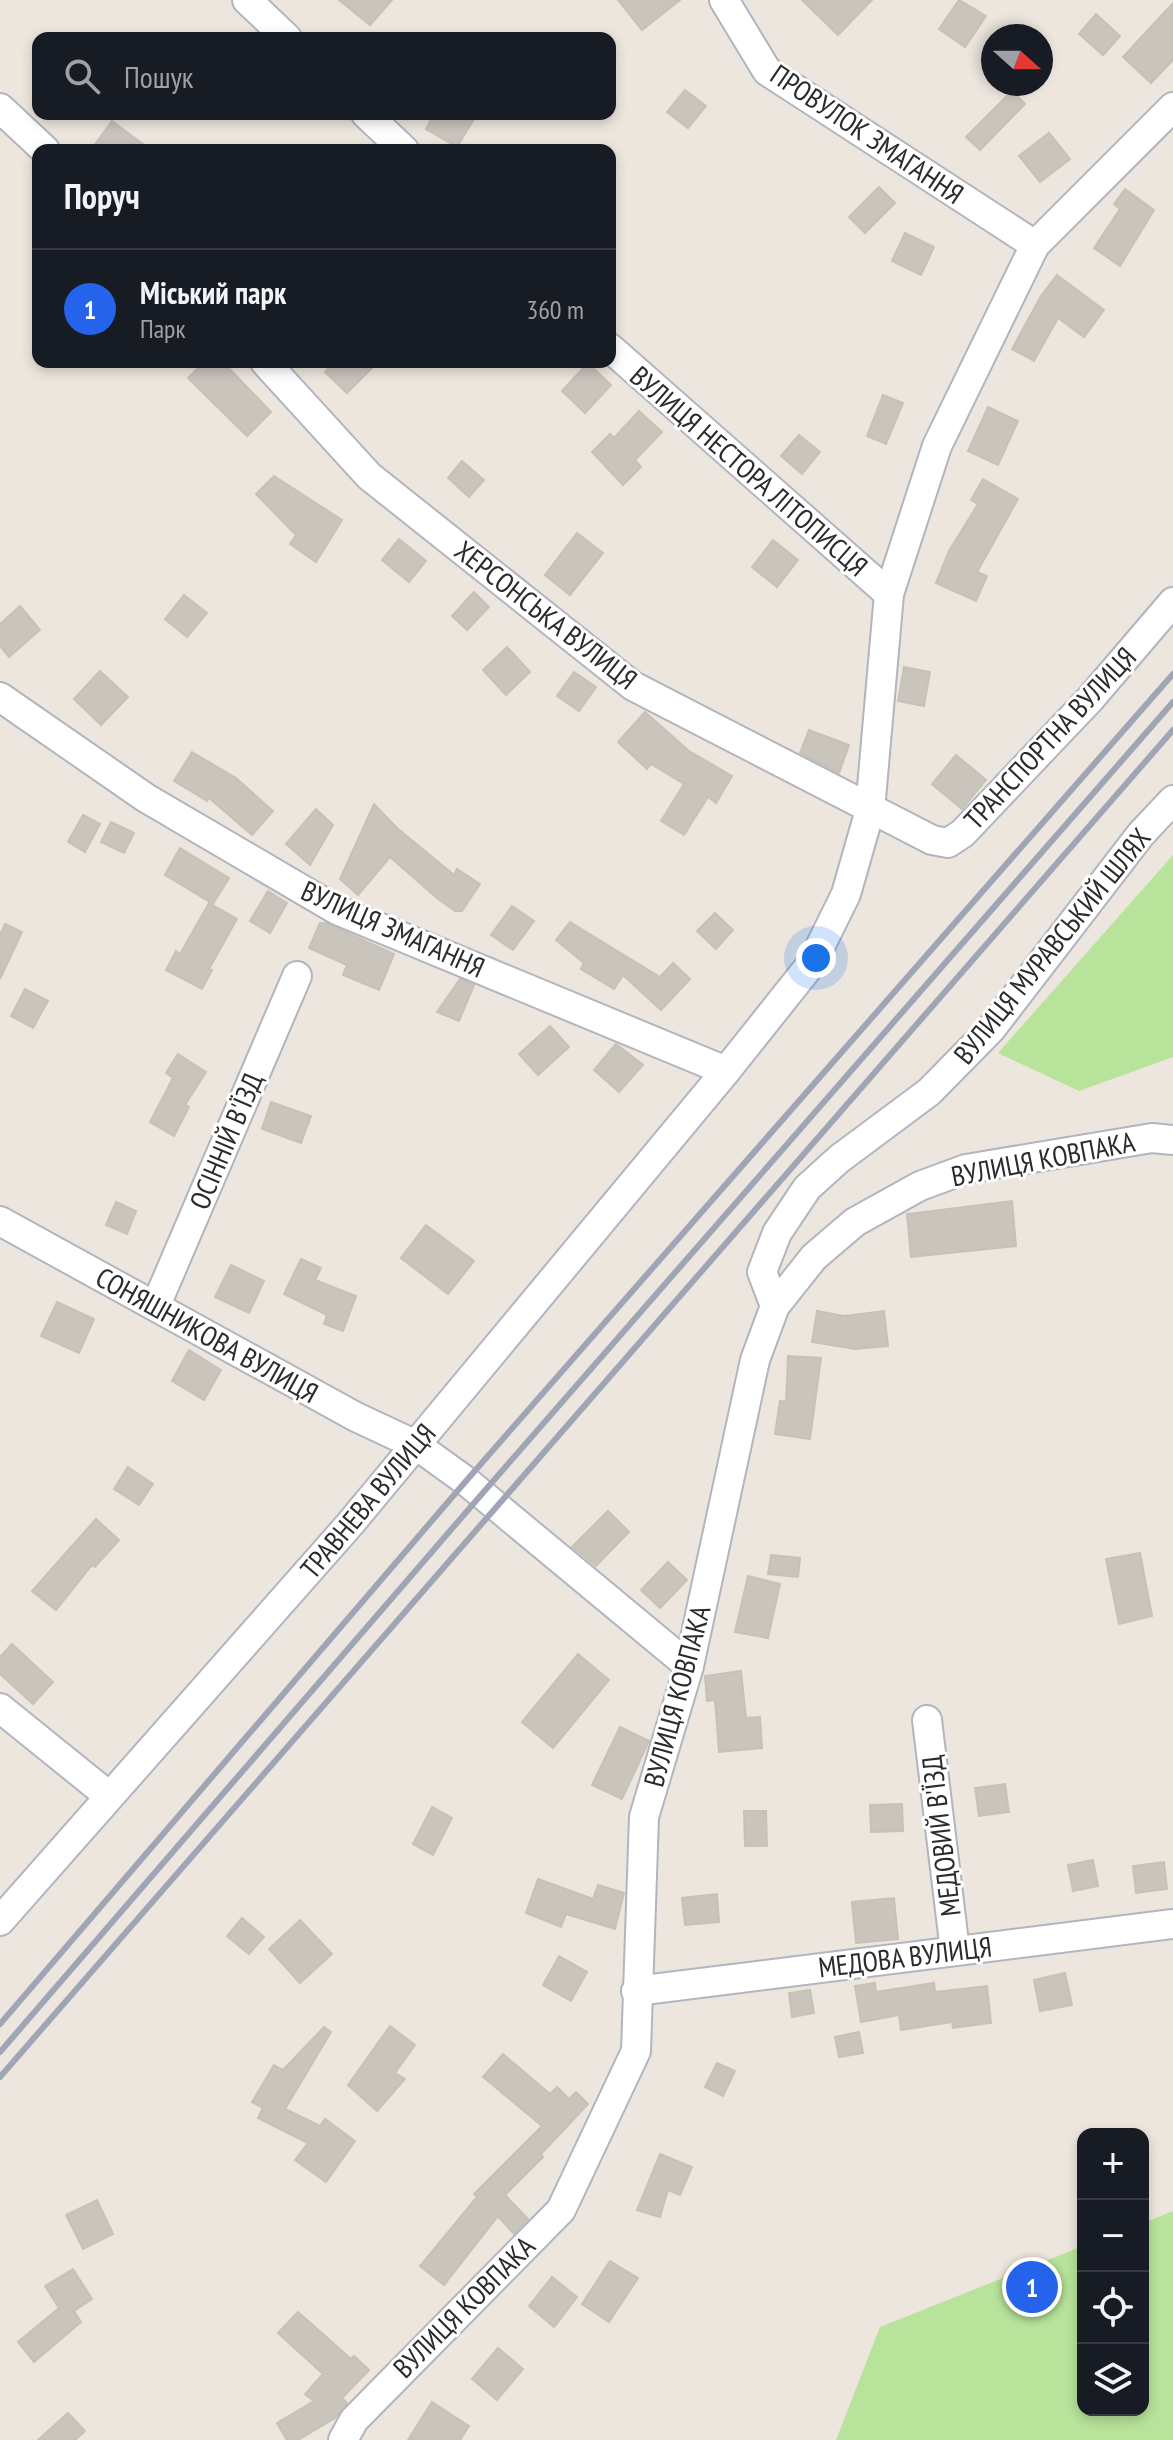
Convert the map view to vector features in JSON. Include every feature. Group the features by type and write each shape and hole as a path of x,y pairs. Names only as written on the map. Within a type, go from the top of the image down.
{"street":[{"path":"247,0 281,32"},
{"name":"ПРОВУЛОК ЗМАГАННЯ","path":"724,0 767,71 1035,245"},
{"name":"ТРАВНЕВА ВУЛИЦЯ","path":"0,1921 350,1524 812,963 846,894 870,810 889,594 937,446 1035,245 1173,107"},
{"path":"0,108 39,144"},
{"path":"372,120 398,144"},
{"name":"ВУЛИЦЯ НЕСТОРА ЛІТОПИСЦЯ","path":"616,353 889,594"},
{"name":"ХЕРСОНСЬКА ВУЛИЦЯ","path":"270,368 369,476 633,686 870,810"},
{"name":"ТРАНСПОРТНА ВУЛИЦЯ","path":"870,810 932,840 948,843 963,833 1091,698 1173,602"},
{"name":"ВУЛИЦЯ ЗМАГАННЯ","path":"0,697 146,798 337,910 726,1071"},
{"name":"ВУЛИЦЯ МУРАВСЬКИЙ ШЛЯХ","path":"775,1306 762,1272 777,1233 807,1188 839,1159 929,1092 991,1029 1141,834 1173,800"},
{"name":"ОСІННІЙ В'ЇЗД","path":"156,1305 297,976"},
{"name":"ВУЛИЦЯ КОВПАКА","path":"343,2440 354,2420 561,2210 636,2051 644,1817 689,1666 755,1360 775,1306 814,1257 855,1222 920,1186 966,1169 1152,1138 1173,1140"},
{"name":"СОНЯШНИКОВА ВУЛИЦЯ","path":"0,1221 356,1417 416,1445 466,1481 689,1666"},
{"path":"0,1708 109,1796"},
{"name":"МЕДОВИЙ В'ЇЗД","path":"927,1720 955,1951"},
{"name":"МЕДОВА ВУЛИЦЯ","path":"636,1991 1173,1924"}],"green space":[{"path":"1173,855 1173,1057 1079,1091 998,1053"},
{"path":"1173,2211 1173,2440 836,2440 880,2327 1077,2248 1077,2416 1149,2416 1149,2221"}],"building":[{"path":"339,0 392,0 370,25"},
{"path":"618,0 680,0 642,30"},
{"path":"802,0 872,0 838,35"},
{"path":"959,0 986,16 965,47 939,29"},
{"path":"1173,3 1173,60 1151,83 1123,57"},
{"path":"1096,14 1120,36 1103,55 1079,34"},
{"path":"685,90 706,106 688,128 667,112"},
{"path":"1007,96 1017,96 1025,104 980,150 966,137"},
{"path":"431,120 473,120 459,144 452,144 426,129"},
{"path":"112,121 143,144 95,144"},
{"path":"1049,133 1070,159 1040,182 1019,156"},
{"path":"879,187 895,203 865,233 849,217"},
{"path":"1125,189 1154,210 1120,266 1094,248 1120,209 1114,204"},
{"path":"905,233 934,247 921,275 892,261"},
{"path":"1057,275 1104,310 1084,337 1058,318 1034,361 1012,349 1041,296"},
{"path":"198,368 229,368 271,412 247,436 188,378"},
{"path":"329,368 372,368 347,393 325,372"},
{"path":"583,368 593,368 611,385 585,413 562,391"},
{"path":"883,395 903,403 886,444 867,436"},
{"path":"988,407 1018,421 998,465 968,451"},
{"path":"639,411 662,432 635,460 641,467 623,485 592,452 610,434 614,438"},
{"path":"799,435 820,452 802,474 781,456"},
{"path":"462,461 484,480 469,497 448,478"},
{"path":"274,476 342,520 316,562 290,544 296,535 256,494"},
{"path":"983,479 1018,499 977,572 987,576 976,601 936,583 949,551 978,504 971,500"},
{"path":"577,533 603,553 570,595 545,575"},
{"path":"399,539 426,561 409,582 382,560"},
{"path":"773,540 798,560 777,587 752,567"},
{"path":"474,592 489,607 467,630 452,616"},
{"path":"184,595 207,613 187,637 165,619"},
{"path":"20,606 40,630 9,657 0,646 0,624"},
{"path":"507,647 530,672 506,695 483,670"},
{"path":"904,667 930,672 924,706 898,701"},
{"path":"100,671 128,697 101,725 74,699"},
{"path":"574,672 596,687 579,711 557,696"},
{"path":"645,712 689,751 732,776 716,803 708,797 684,835 661,821 684,784 651,764 647,769 618,742"},
{"path":"809,730 849,745 839,773 800,753"},
{"path":"192,752 236,778 273,811 252,835 209,798 207,801 174,781"},
{"path":"956,755 986,780 962,809 932,784"},
{"path":"374,804 397,828 454,875 457,869 480,884 462,911 455,911 438,899 390,857 358,895 340,879"},
{"path":"316,809 333,825 310,865 286,844"},
{"path":"83,815 100,824 85,852 68,842"},
{"path":"111,822 134,833 124,853 101,842"},
{"path":"180,848 229,878 213,904 165,875"},
{"path":"268,891 287,903 270,933 250,921"},
{"path":"209,903 237,919 209,969 212,970 202,989 166,970 176,951 180,954"},
{"path":"512,906 534,921 513,950 491,935"},
{"path":"715,913 733,930 716,949 697,931"},
{"path":"570,922 660,977 673,963 690,979 661,1010 623,975 614,989 581,969 584,963 556,940"},
{"path":"320,923 394,954 379,990 343,975 347,965 309,948"},
{"path":"5,924 22,932 0,979 0,935"},
{"path":"460,979 474,985 459,1021 437,1012"},
{"path":"25,989 48,1001 33,1028 11,1016"},
{"path":"550,1026 569,1047 538,1075 519,1054"},
{"path":"616,1044 643,1065 619,1092 594,1070"},
{"path":"178,1054 206,1072 185,1105 189,1107 174,1136 150,1122 173,1078 166,1073"},
{"path":"271,1102 311,1116 301,1143 262,1129"},
{"path":"1012,1201 1016,1246 911,1257 907,1214"},
{"path":"116,1202 136,1211 127,1234 106,1225"},
{"path":"426,1225 474,1261 448,1294 401,1258"},
{"path":"301,1259 321,1268 315,1280 356,1296 343,1331 324,1324 327,1315 284,1294"},
{"path":"231,1265 264,1281 249,1313 215,1297"},
{"path":"57,1302 94,1319 79,1353 41,1336"},
{"path":"817,1311 844,1316 884,1311 888,1346 855,1349 812,1342"},
{"path":"189,1350 221,1370 204,1400 172,1381"},
{"path":"788,1356 821,1358 810,1439 775,1434 780,1401 786,1402"},
{"path":"128,1467 153,1484 139,1505 114,1489"},
{"path":"608,1511 629,1532 596,1566 572,1547"},
{"path":"96,1519 119,1540 95,1567 92,1565 56,1610 32,1591"},
{"path":"1140,1553 1152,1616 1119,1624 1106,1559"},
{"path":"771,1555 800,1558 798,1577 768,1574"},
{"path":"668,1562 687,1580 660,1608 641,1590"},
{"path":"748,1576 780,1584 768,1638 735,1632"},
{"path":"12,1644 53,1682 33,1704 0,1674 0,1657"},
{"path":"578,1654 609,1680 553,1748 522,1722"},
{"path":"741,1671 746,1718 760,1717 762,1748 719,1752 715,1700 707,1701 705,1676"},
{"path":"620,1727 649,1741 622,1799 592,1785"},
{"path":"1005,1784 1009,1812 979,1816 975,1788"},
{"path":"902,1804 903,1831 871,1832 870,1805"},
{"path":"432,1807 452,1818 433,1855 413,1844"},
{"path":"744,1811 766,1811 767,1846 745,1846"},
{"path":"1093,1860 1098,1886 1073,1891 1068,1865"},
{"path":"1164,1862 1167,1889 1136,1893 1133,1866"},
{"path":"538,1879 593,1899 598,1885 624,1893 615,1929 566,1914 561,1927 526,1913"},
{"path":"717,1894 719,1922 685,1925 682,1898"},
{"path":"894,1898 898,1939 856,1943 852,1902"},
{"path":"242,1918 264,1937 249,1954 227,1936"},
{"path":"300,1920 332,1954 300,1983 269,1949"},
{"path":"559,1956 587,1972 571,2001 543,1985"},
{"path":"1065,1973 1072,2005 1040,2011 1034,1980"},
{"path":"875,1983 876,1992 934,1983 935,1992 987,1986 991,2023 953,2028 952,2022 901,2030 899,2015 861,2022 855,1986"},
{"path":"810,1990 814,2013 792,2017 789,1993"},
{"path":"390,2026 415,2045 395,2073 405,2079 377,2111 348,2085"},
{"path":"324,2027 331,2032 285,2109 320,2126 325,2119 355,2141 326,2182 295,2160 308,2143 258,2118 263,2108 252,2102 274,2065 283,2070"},
{"path":"859,2032 863,2053 839,2057 835,2037"},
{"path":"503,2054 550,2094 557,2087 569,2099 576,2092 588,2104 541,2154 543,2157 505,2195 528,2219 514,2234 498,2216 444,2285 420,2266 477,2197 474,2194 542,2126 483,2077"},
{"path":"717,2063 735,2071 723,2096 705,2087"},
{"path":"660,2154 692,2167 680,2195 668,2190 660,2217 637,2210"},
{"path":"97,2200 113,2234 83,2249 66,2215"},
{"path":"610,2261 638,2278 609,2322 582,2304"},
{"path":"73,2269 92,2299 74,2311 81,2322 34,2362 18,2342 59,2308 45,2286"},
{"path":"552,2277 577,2297 554,2327 529,2306"},
{"path":"298,2312 351,2359 354,2356 369,2370 342,2398 347,2403 335,2418 298,2440 287,2440 277,2423 314,2401 305,2394 323,2374 278,2333"},
{"path":"498,2348 523,2369 497,2400 472,2379"},
{"path":"432,2402 469,2426 460,2440 408,2440"},
{"path":"68,2413 85,2431 75,2440 38,2440"}],"railway":[{"path":"0,2024 466,1481 1173,674"},
{"path":"0,2052 1173,702"},
{"path":"0,2077 1173,730"}],"place":[{"name":"Міський парк","path":"1032,2287"}]}
